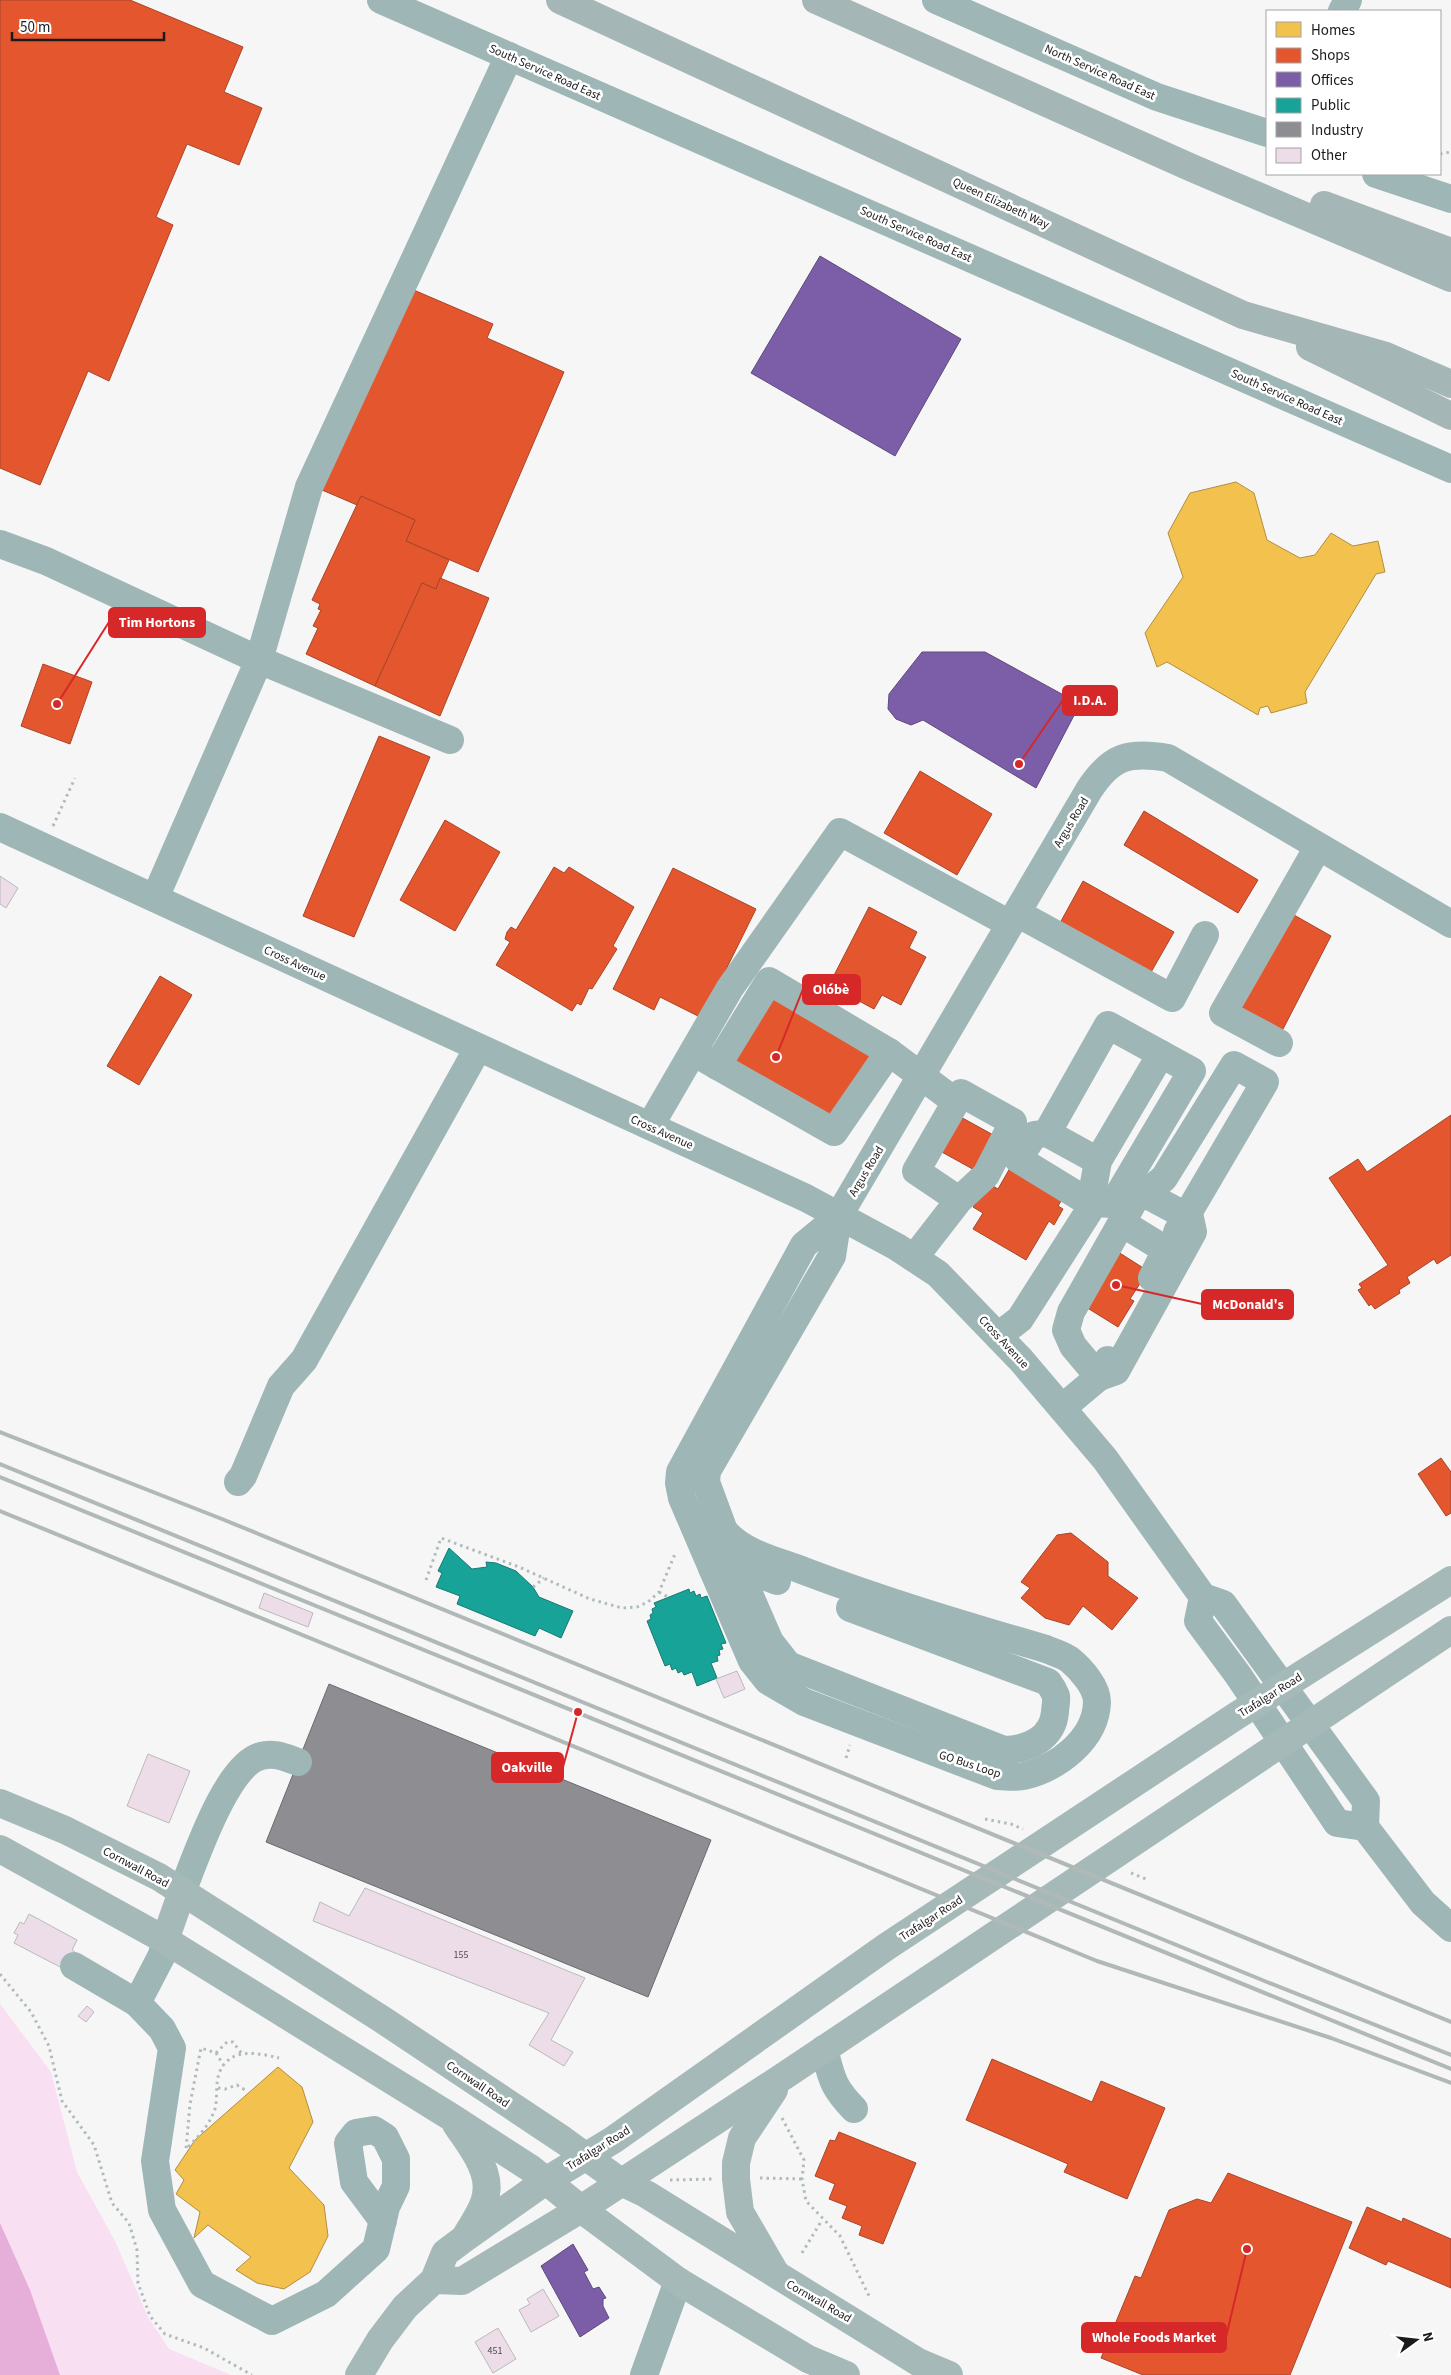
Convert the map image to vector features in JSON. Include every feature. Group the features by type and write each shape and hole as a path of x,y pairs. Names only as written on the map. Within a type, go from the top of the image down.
{"highway":[{"name":"Queen Elizabeth Way","path":"560,0 1243,315 1386,356 1451,384"},
{"path":"816,0 1192,168 1451,278"},
{"path":"1192,168 1244,176 1451,252"},
{"path":"1243,315 1451,416"}],"main road":[{"name":"Trafalgar Road","path":"359,2375 380,2340 405,2307 434,2280 445,2253 465,2238 547,2180 613,2140 886,1947 1256,1704 1451,1580"},
{"path":"434,2280 462,2281 581,2209 784,2076 1261,1755 1312,1725 1451,1630"},
{"name":"Cornwall Road","path":"0,1803 65,1830 159,1877 383,2020 621,2182 646,2194 778,2277 915,2369 949,2375"},
{"path":"0,1849 164,1940 451,2117 547,2180 581,2209 678,2281 808,2359 846,2375"},
{"path":"164,1940 182,1892"},
{"path":"778,2277 740,2212 736,2163 742,2138 753,2119 784,2076"},
{"path":"451,2117 480,2160 486,2185 483,2206 465,2238"}],"street":[{"name":"South Service Road East","path":"381,0 1451,469"},
{"name":"North Service Road East","path":"936,0 1157,97 1266,133"},
{"path":"155,898 260,660 309,487 509,56"},
{"path":"1379,175 1451,199"},
{"path":"0,544 46,561 260,660 450,740"},
{"name":"Argus Road","path":"838,1217 1099,775 1110,764 1128,756 1144,754 1168,758 1451,924"},
{"name":"Cross Avenue","path":"0,827 806,1198 914,1258 938,1274 1022,1360 1105,1459 1203,1597"},
{"path":"650,1126 730,988 840,832 1172,998 1205,935"},
{"path":"1279,1044 1223,1013 1318,846"},
{"path":"717,1066 769,980 889,1052 956,1102"},
{"path":"1047,1133 1108,1025 1192,1071 1114,1204 1090,1203 1018,1159 1034,1135 1047,1133 1098,1161"},
{"path":"238,1482 243,1476 281,1386 304,1360 478,1048"},
{"path":"693,1052 834,1132 889,1052"},
{"path":"998,1336 1020,1319 1089,1211 1098,1161 1161,1054"},
{"path":"1234,1065 1265,1082 1166,1250 1099,1377 1073,1346 1066,1330 1070,1312 1135,1199 1145,1194 1164,1178 1234,1065"},
{"path":"914,1258 959,1200 986,1175 1013,1122 961,1093 916,1171 959,1200"},
{"path":"1062,1408 1099,1377 1116,1371 1193,1232 1190,1218 1145,1194"},
{"path":"724,1567 726,1534 706,1482 706,1471 832,1256 838,1217"},
{"path":"724,1567 1048,1682 1056,1697 1054,1720 1046,1736 1031,1745 1018,1750 1004,1750 788,1665 770,1642 724,1567 682,1498 679,1483 680,1472 804,1246 838,1217"},
{"path":"1122,1222 1166,1250"},
{"name":"GO Bus Loop","path":"724,1567 752,1661 768,1682 804,1702 997,1776 1022,1777 1052,1767 1077,1747 1092,1724 1097,1701 1091,1685 1069,1659 1046,1649 870,1596 753,1552 732,1540 726,1534"},
{"path":"1365,1827 1337,1823 1198,1621 1203,1597 1223,1604 1366,1801 1365,1827 1423,1903 1451,1928"},
{"path":"182,1892 210,1823 230,1783 243,1767 260,1756 275,1755 298,1762"},
{"path":"137,2003 162,1955 164,1940"},
{"path":"74,1966 137,2003 162,2029 172,2048 155,2161 162,2210 202,2284 272,2321 326,2294 376,2249 383,2221"},
{"path":"824,2049 831,2077 838,2092 854,2109"},
{"path":"644,2375 671,2305 678,2281"}],"path":[{"path":"44,847 75,778"},
{"path":"426,1580 441,1538 544,1578 590,1599 622,1608 648,1602 659,1592 675,1554"},
{"path":"533,1587 544,1578"},
{"path":"659,1592 668,1597"},
{"path":"846,1758 850,1745"},
{"path":"985,1819 1012,1824"},
{"path":"0,1974 31,2012 49,2046 56,2068 62,2101 94,2145 112,2203 130,2223 137,2250 138,2283 150,2316 165,2334 204,2348 252,2375"},
{"path":"216,2053 227,2042 233,2042 242,2054"},
{"path":"224,2066 216,2053 201,2048 190,2104 186,2149 204,2131 215,2109 220,2072 231,2059 242,2054 257,2053 279,2058"},
{"path":"218,2088 225,2089 237,2085 245,2090"},
{"path":"780,2114 804,2160 802,2179 806,2201 822,2220 840,2236 869,2296"},
{"path":"751,2177 802,2179"},
{"path":"664,2180 718,2179"},
{"path":"802,2253 822,2220"}],"shaded area":[{"path":"0,2004 51,2072 77,2172 116,2243 148,2317 169,2349 231,2375 0,2375"},
{"path":"0,2223 30,2290 60,2375 0,2375"}],"building: Homes":[{"path":"1236,482 1254,493 1267,540 1300,558 1315,555 1331,533 1353,546 1378,541 1385,572 1376,574 1305,692 1307,703 1271,713 1268,706 1260,708 1258,715 1167,662 1157,667 1145,633 1183,577 1168,533 1190,493"},
{"path":"278,2067 302,2087 313,2122 289,2168 324,2205 328,2236 310,2272 284,2289 257,2283 236,2270 251,2257 208,2225 194,2238 200,2212 176,2194 184,2180 175,2170 195,2140"}],"building: Shops":[{"path":"0,0 130,0 243,47 224,92 262,108 239,165 187,144 156,217 173,225 109,381 88,371 40,485 0,468"},
{"path":"409,288 493,324 487,338 564,372 478,572 406,541 415,520 361,496 357,505 322,490"},
{"path":"361,496 415,520 406,541 449,560 436,589 422,583 375,686 306,654 318,628 313,626 321,610 318,609 320,604 312,600"},
{"path":"440,578 489,598 440,716 375,686 422,583 436,589"},
{"path":"43,664 92,682 70,744 21,726"},
{"path":"379,736 430,757 354,937 303,916"},
{"path":"920,771 992,814 957,875 884,833"},
{"path":"1144,811 1258,880 1238,913 1124,845"},
{"path":"445,820 500,852 455,931 400,900"},
{"path":"554,867 564,873 569,867 634,907 613,946 617,949 592,989 589,988 581,1005 577,1003 572,1011 496,965 510,942 505,939 507,932 511,927 516,930"},
{"path":"673,868 756,909 702,1018 660,997 654,1010 613,989"},
{"path":"1083,881 1174,932 1150,974 1060,923"},
{"path":"869,907 917,932 909,948 926,957 901,1005 882,995 874,1009 829,985"},
{"path":"1294,915 1331,936 1282,1031 1240,1009"},
{"path":"160,976 192,995 139,1085 107,1066"},
{"path":"769,991 873,1052 833,1121 729,1060"},
{"path":"957,1115 997,1137 978,1172 940,1151"},
{"path":"1451,1115 1451,1255 1437,1264 1434,1259 1407,1277 1410,1283 1399,1290 1400,1293 1375,1309 1371,1304 1369,1306 1358,1290 1362,1288 1359,1284 1388,1265 1329,1178 1358,1159 1367,1172"},
{"path":"1014,1161 1066,1193 1058,1206 1063,1209 1054,1225 1049,1221 1026,1260 973,1229 983,1213 973,1207 988,1183 998,1189"},
{"path":"1115,1250 1148,1271 1130,1299 1134,1301 1118,1327 1081,1304"},
{"path":"1441,1458 1451,1472 1451,1513 1446,1516 1418,1474"},
{"path":"1071,1533 1108,1562 1108,1576 1138,1598 1112,1630 1083,1606 1069,1625 1045,1618 1021,1598 1030,1588 1021,1582 1057,1535"},
{"path":"992,2059 1092,2102 1101,2081 1165,2108 1127,2199 1064,2172 1068,2164 966,2120"},
{"path":"839,2132 916,2163 883,2244 859,2235 862,2226 842,2218 847,2206 829,2199 835,2184 815,2176 830,2140 835,2141"},
{"path":"1228,2173 1352,2222 1290,2375 1143,2375 1101,2358 1135,2276 1141,2278 1169,2210 1197,2199 1211,2203"},
{"path":"1367,2207 1402,2222 1403,2218 1451,2239 1451,2288 1388,2261 1386,2265 1349,2248"}],"building: Offices":[{"path":"820,256 961,339 895,456 751,373"},
{"path":"922,652 985,652 1080,704 1036,788 923,720 911,725 896,719 888,709 889,694"},
{"path":"573,2244 588,2270 584,2272 593,2289 599,2287 606,2298 603,2299 603,2306 609,2318 580,2337 541,2266"}],"building: Public":[{"path":"449,1548 472,1569 487,1567 486,1562 496,1563 516,1571 533,1587 539,1597 573,1611 561,1638 539,1628 535,1636 457,1604 460,1596 436,1587 442,1573 438,1571"},
{"path":"689,1589 690,1593 694,1591 696,1596 700,1594 701,1598 707,1596 726,1643 721,1644 723,1649 719,1650 718,1661 711,1663 717,1678 697,1686 692,1672 684,1675 682,1671 678,1673 676,1668 672,1670 670,1664 665,1666 647,1621 651,1619 652,1609 656,1607 654,1603"}],"building: Industry":[{"path":"329,1684 711,1840 648,1997 266,1842"}],"building: Other":[{"path":"0,876 18,888 6,908 0,904"},
{"path":"264,1593 313,1613 308,1627 259,1608"},
{"path":"737,1671 745,1689 724,1698 716,1679"},
{"path":"148,1754 190,1771 169,1823 127,1806"},
{"path":"365,1888 585,1978 551,2040 573,2052 564,2066 529,2045 549,2013 313,1921 320,1902 349,1916"},
{"path":"29,1914 77,1940 72,1950 75,1952 69,1962 62,1968 14,1943 18,1935 14,1933 20,1922 24,1924"},
{"path":"87,2006 94,2012 86,2022 78,2016"},
{"path":"543,2289 559,2316 531,2332 519,2310 530,2304 527,2299"},
{"path":"498,2328 516,2359 493,2373 475,2342"}],"railway":[{"path":"0,1432 222,1519 1451,2022"},
{"path":"0,1464 1267,1982 1451,2055"},
{"path":"0,1477 1451,2069"},
{"path":"0,1511 1097,1961 1331,2038 1451,2083"}],"place":[{"name":"Tim Hortons","path":"57,704"},
{"name":"I.D.A.","path":"1019,764"},
{"name":"Olóbè","path":"776,1057"},
{"name":"McDonald's","path":"1116,1285"},
{"name":"Oakville","path":"578,1712"},
{"name":"Whole Foods Market","path":"1247,2249"}]}
